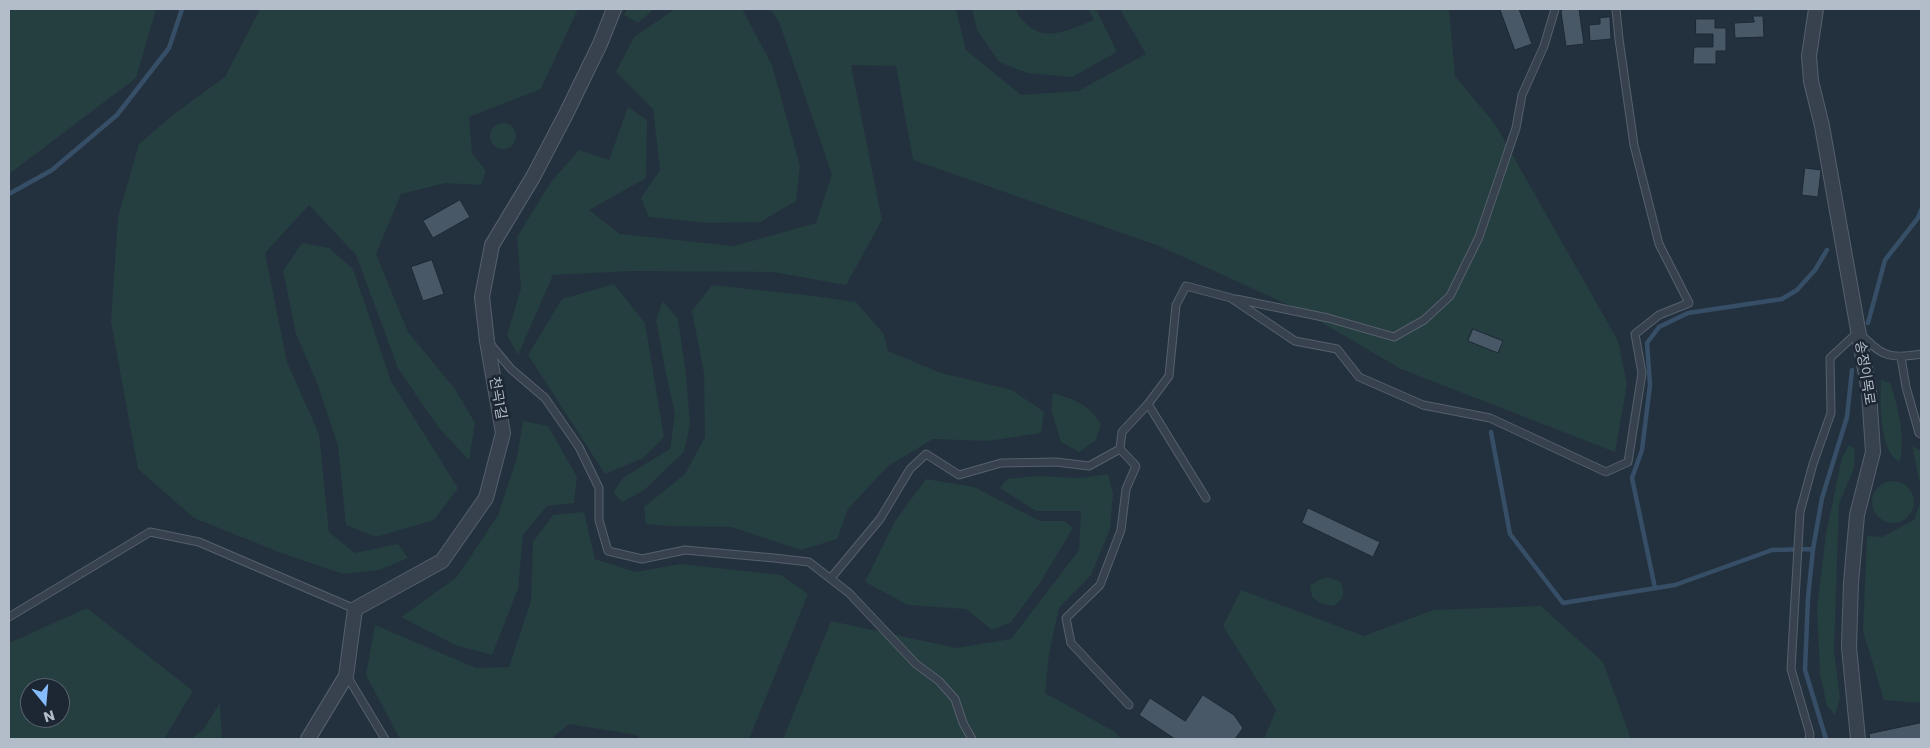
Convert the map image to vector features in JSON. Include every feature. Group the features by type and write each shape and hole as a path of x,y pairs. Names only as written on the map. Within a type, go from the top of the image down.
{"street":[{"name":"천곡1길","path":"354,609 442,561 486,498 503,433 487,341 482,297 492,245 533,177 566,114 600,44 614,9"},
{"name":"송정이목로","path":"1816,9 1809,56 1811,81 1822,126 1869,392 1873,452 1857,515 1851,583 1849,647 1858,739"},
{"path":"308,739 346,676 354,609"}],"lane":[{"path":"1129,705 1071,643 1066,618 1100,585 1121,530 1126,489 1136,466 1120,449 1122,432 1148,404 1169,376 1176,305 1186,286 1232,298 1328,318 1394,337 1424,320 1450,296 1480,237 1516,128 1522,95 1544,46 1555,9"},
{"path":"1232,298 1295,341 1337,349 1359,377 1423,405 1490,418 1606,472 1628,462 1642,373 1635,334 1659,315 1689,303 1659,244 1634,145 1616,9"},
{"path":"1809,739 1810,734 1791,669 1800,512 1813,464 1831,413 1830,358 1858,332 1880,352 1901,357 1921,354"},
{"path":"487,341 511,369 545,398 579,447 599,488 599,520 608,551 642,559 685,550 809,562 849,592 916,664 938,681 955,699 963,722 972,739"},
{"path":"1901,357 1906,387 1919,433 1921,434"},
{"path":"1148,404 1206,498"},
{"path":"831,578 880,519 910,469 926,454 959,475 1001,462 1056,462 1089,466 1120,449"},
{"path":"9,617 150,532 199,542 354,609"},
{"path":"346,676 385,739"}],"green space":[{"path":"9,9 156,9 136,78 9,174"},
{"path":"260,9 578,9 541,89 469,117 472,153 486,171 481,185 445,183 401,194 376,254 408,332 455,389 475,423 469,460 438,427 398,368 356,255 309,205 265,253 287,362 319,434 329,532 355,553 398,544 408,558 379,570 343,574 284,554 194,518 138,469 111,322 118,217 139,144 174,114 225,77"},
{"path":"627,9 654,9 638,23 624,15"},
{"path":"675,9 742,9 772,65 800,166 796,201 760,222 710,223 649,217 641,198 660,170 653,109 616,72 634,37"},
{"path":"770,9 956,9 966,50 1021,95 1078,91 1146,54 1120,9 1449,9 1455,76 1495,124 1618,341 1627,384 1615,452 1401,369 1302,311 1159,246 913,160 896,66 851,65 882,220 846,285 773,272 632,271 553,275 518,355 507,335 521,288 517,237 551,182 579,150 609,160 628,107 647,120 646,178 589,210 620,234 734,246 816,223 832,174 779,22"},
{"path":"972,9 1016,9 1018,15 1030,27 1045,33 1054,33 1062,32 1094,20 1088,9 1096,9 1117,52 1072,77 1027,73 999,62 977,30"},
{"path":"503,123 512,127 516,136 512,145 503,149 494,145 490,136 494,127"},
{"path":"302,243 329,248 353,269 391,381 458,488 434,520 376,537 346,525 338,446 317,383 296,334 283,271"},
{"path":"614,284 645,323 664,437 643,458 605,474 528,355 562,299"},
{"path":"712,285 856,302 884,334 888,351 941,373 1012,390 1044,412 1041,433 988,441 933,439 888,466 848,509 837,539 801,550 731,527 646,524 644,507 685,474 705,437 704,373 692,311"},
{"path":"663,301 678,319 686,374 690,425 684,452 643,491 622,502 613,492 624,477 670,449 675,414 656,320"},
{"path":"1881,380 1890,383 1896,403 1902,442 1900,462 1893,457 1884,438 1881,413"},
{"path":"1053,393 1087,407 1101,425 1095,441 1079,452 1061,442 1051,410"},
{"path":"523,421 548,426 577,477 574,503 547,506 523,535 518,589 492,655 455,645 401,617 457,577 498,515 517,458"},
{"path":"1849,445 1855,449 1854,468 1839,504 1834,651 1840,698 1835,715 1827,706 1820,674 1817,609 1826,533 1842,458"},
{"path":"1912,446 1921,451 1921,488"},
{"path":"1108,474 1113,493 1110,529 1091,575 1059,608 1049,654 1045,693 1115,732 1121,739 783,739 831,621 956,648 1011,639 1079,550 1081,511 1036,511 1000,488 1007,479 1036,476 1080,478"},
{"path":"926,479 974,487 1040,521 1064,521 1073,528 1040,583 1011,622 992,630 966,609 908,605 865,582 895,521"},
{"path":"1893,481 1908,487 1914,502 1908,517 1893,523 1878,517 1872,502 1878,487"},
{"path":"1921,500 1921,703 1884,700 1863,631 1867,536 1882,537 1914,520"},
{"path":"584,512 595,559 635,572 681,564 781,575 808,594 749,739 641,739 636,735 569,724 551,739 400,739 366,675 375,625 476,668 509,667 531,601 533,542 553,515"},
{"path":"1326,577 1341,582 1343,586 1343,596 1334,606 1320,603 1312,597 1310,585"},
{"path":"1241,590 1364,636 1433,610 1541,606 1603,662 1631,739 1264,739 1276,710 1223,626"},
{"path":"87,608 193,691 164,739 9,739 9,643"},
{"path":"220,703 222,739 191,739 203,730"}],"building":[{"path":"1500,9 1519,9 1532,44 1515,50"},
{"path":"1563,9 1579,9 1584,44 1566,46 1561,12"},
{"path":"1753,16 1763,16 1764,37 1735,38 1734,23 1754,22"},
{"path":"1610,17 1611,39 1590,41 1589,25 1600,24 1600,18"},
{"path":"1696,19 1715,19 1715,28 1726,28 1726,51 1716,51 1716,64 1693,64 1694,47 1713,47 1713,34 1696,34"},
{"path":"1805,168 1821,170 1818,197 1802,195"},
{"path":"460,200 470,217 433,238 423,221"},
{"path":"432,260 444,294 423,301 411,267"},
{"path":"1473,329 1503,341 1498,353 1468,341"},
{"path":"1308,508 1380,542 1373,557 1302,523"},
{"path":"1203,695 1234,715 1243,728 1235,739 1175,739 1139,715 1150,698 1185,721"},
{"path":"1921,723 1921,739 1870,739 1869,734"}],"waterway":[{"path":"9,194 52,170 117,115 169,48 182,9"},
{"path":"1868,323 1885,260 1918,218 1921,210"},
{"path":"1655,588 1632,478 1642,450 1650,385 1647,343 1659,327 1688,313 1782,299 1797,290 1815,270 1827,250"},
{"path":"1826,739 1805,670 1808,598 1813,549 1822,498 1847,417 1852,370"},
{"path":"1491,432 1510,534 1563,603 1675,585 1772,550 1813,549"}]}
